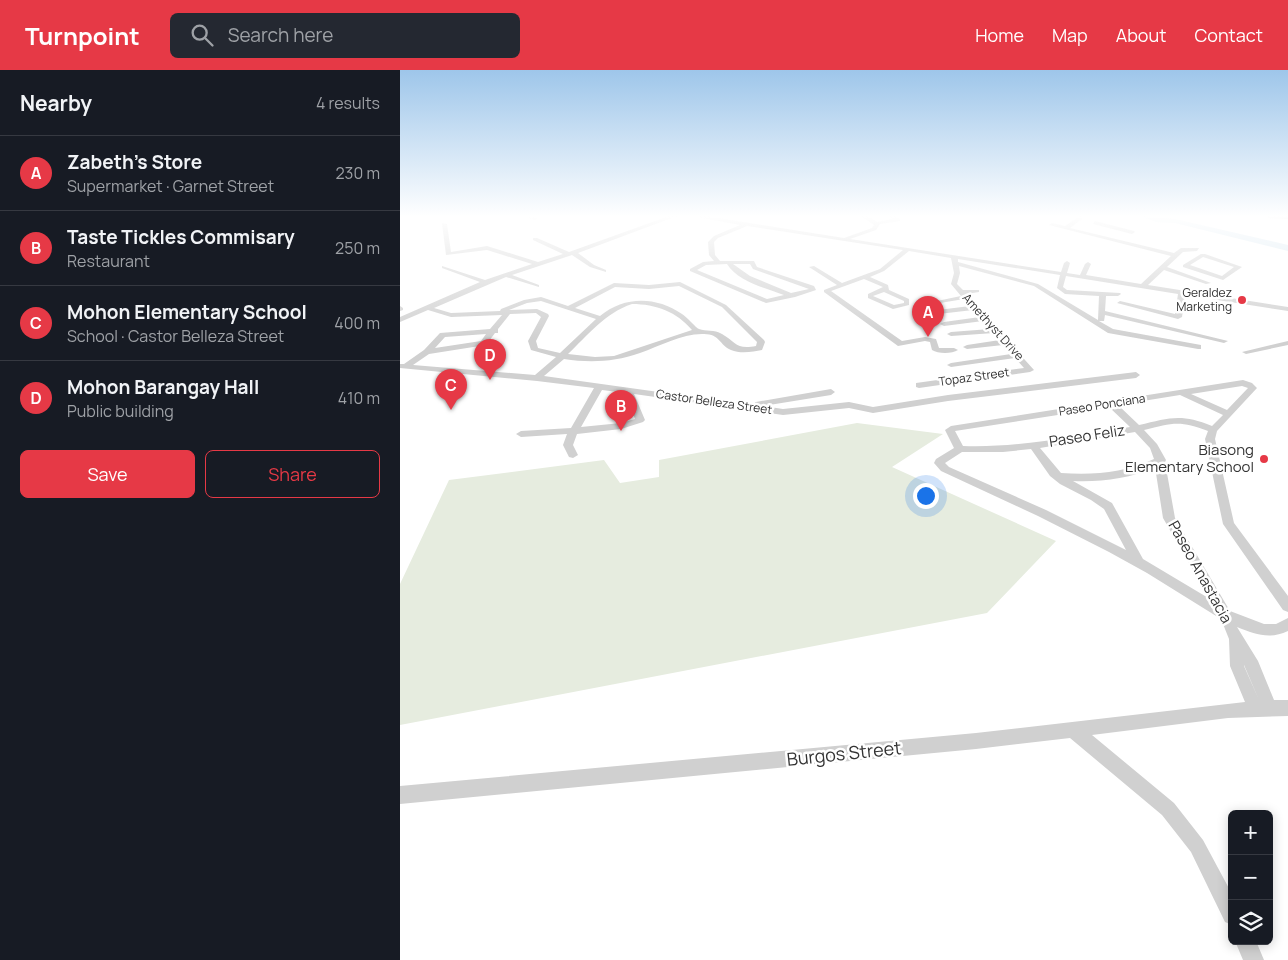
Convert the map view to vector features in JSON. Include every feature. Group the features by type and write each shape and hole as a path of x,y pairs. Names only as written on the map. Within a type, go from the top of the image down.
{"street":[{"path":"517,258 538,264"},
{"path":"400,320 485,282 557,258"},
{"path":"578,258 604,272"},
{"path":"706,264 710,258"},
{"path":"714,258 719,263"},
{"path":"897,258 882,270 826,291 901,344 930,339 936,350 954,350"},
{"path":"944,258 1036,285 1111,331 1198,347"},
{"path":"1143,286 1172,258"},
{"path":"1189,258 1194,259"},
{"path":"1198,258 1185,266 1212,266 1206,258"},
{"path":"954,260 1083,276 1288,310"},
{"name":"Amethyst Drive","path":"954,260 957,272 954,284 1030,370"},
{"path":"752,262 755,268 813,288 811,291 793,296 766,301 692,270 706,264 729,263 752,262"},
{"path":"729,263 731,268 746,276 793,296"},
{"path":"1067,263 1060,288 1065,292 1118,294"},
{"path":"1083,276 1088,264"},
{"path":"444,267 485,282"},
{"path":"812,267 843,286"},
{"path":"1161,267 1208,283"},
{"path":"723,284 766,271"},
{"path":"506,275 537,286"},
{"path":"865,277 886,286 887,288 885,289 888,292 907,300 908,304 893,307 870,296 870,294 885,289"},
{"path":"400,309 424,309 451,315 508,314 537,311 545,316 532,341 535,350 597,360 616,358 696,330 713,332 733,348 749,350 759,348 761,342 724,306 680,284 649,287 614,284 569,308"},
{"path":"940,301 977,291"},
{"path":"1120,303 1161,310 1178,317 1182,292"},
{"path":"1073,293 1076,306"},
{"path":"1102,294 1101,316 1224,341"},
{"path":"494,314 526,301 541,298 599,318"},
{"path":"537,378 564,355 599,318 632,301 648,300 682,315 696,330"},
{"path":"930,313 975,308"},
{"path":"427,352 479,345 486,342 508,314"},
{"path":"944,324 985,319"},
{"path":"951,334 996,330"},
{"path":"404,365 427,352 443,335 495,331"},
{"path":"967,347 1006,342"},
{"path":"1246,352 1288,343"},
{"path":"951,364 1018,355"},
{"name":"Castor Belleza Street","path":"404,365 537,378 783,412 849,406 873,410 948,398 1136,375"},
{"name":"Topaz Street","path":"919,385 1030,370"},
{"name":"Paseo Ponciana","path":"960,449 950,432 954,428 1243,383 1250,385"},
{"path":"1250,385 1253,388 1213,430 1210,439 1229,524 1288,606"},
{"path":"573,455 568,445 569,440 600,386"},
{"path":"521,434 613,427 639,422 640,418 631,400 629,391"},
{"path":"742,407 832,392"},
{"path":"1182,393 1229,414"},
{"name":"Paseo Anastacia","path":"1112,404 1154,446 1160,460 1169,518 1225,613 1235,638 1253,666 1263,708"},
{"name":"Paseo Feliz","path":"960,449 985,451 1033,445 1136,429 1176,420 1192,422 1213,430"},
{"path":"1033,445 1058,477 1108,506 1139,562"},
{"path":"960,449 940,461 941,466 1065,523 1139,562 1225,613 1264,630 1276,630 1288,624"},
{"path":"1058,477 1089,478 1119,476 1145,469 1160,460"},
{"name":"Burgos Street","path":"400,795 515,783 829,756 1074,731 1210,712 1288,708"},
{"path":"1074,731 1168,809 1197,846 1228,907"},
{"path":"1247,945 1254,960"}],"shaded area":[{"path":"857,423 943,434 892,467 1056,541 987,613 400,725 400,584 449,480 604,460 620,483 659,477 659,460"}],"place":[{"name":"Geraldez Marketing","path":"1242,300"},
{"name":"Zabeth's Store","path":"928,337"},
{"name":"Mohon Barangay Hall","path":"490,380"},
{"name":"Mohon Elementary School","path":"451,410"},
{"name":"Taste Tickles Commisary","path":"621,431"},
{"name":"Biasong Elementary School","path":"1264,459"}]}
